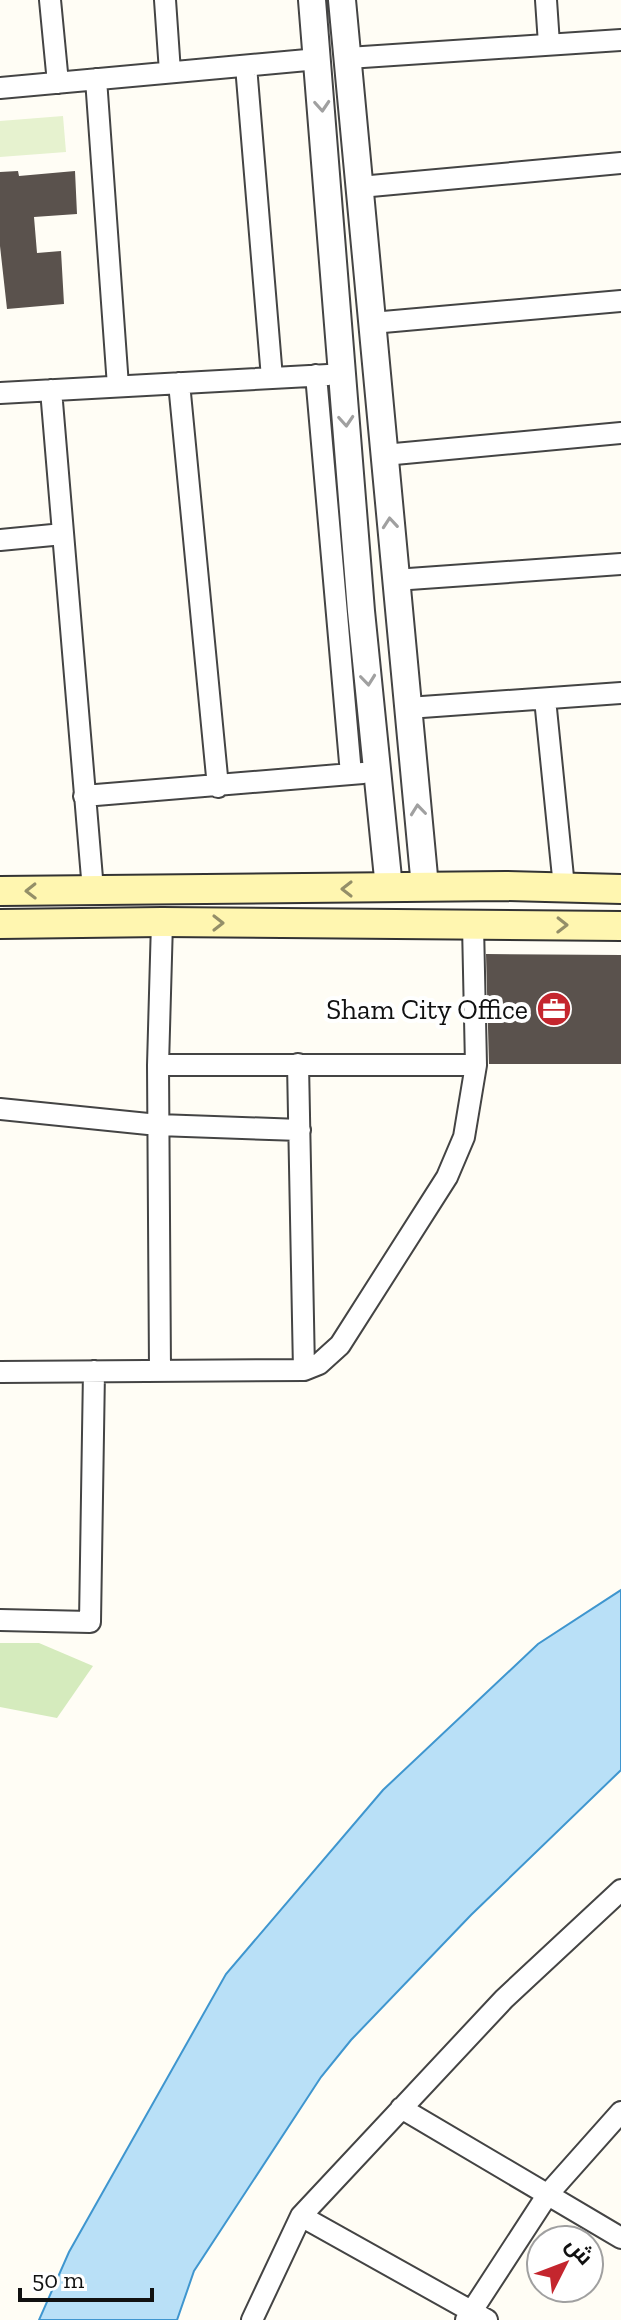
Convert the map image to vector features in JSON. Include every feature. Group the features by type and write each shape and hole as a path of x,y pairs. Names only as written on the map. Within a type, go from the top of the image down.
{"main road":[{"path":"505,886 513,898 512,912 506,925"},
{"path":"0,891 505,886 621,889"},
{"path":"0,924 162,922 621,926"}],"street":[{"path":"50,0 58,83"},
{"path":"165,0 170,72"},
{"path":"312,0 361,611 364,773"},
{"path":"342,0 425,887"},
{"path":"546,0 549,44"},
{"path":"348,58 621,40"},
{"path":"0,88 318,59"},
{"path":"246,66 272,378"},
{"path":"96,79 118,386"},
{"path":"360,187 621,163"},
{"path":"334,267 367,264"},
{"path":"372,323 621,301"},
{"path":"0,393 342,374"},
{"path":"316,375 364,773 389,888"},
{"path":"179,383 218,787"},
{"path":"51,390 93,890"},
{"path":"384,455 621,433"},
{"path":"0,540 63,534"},
{"path":"395,580 621,564"},
{"path":"408,708 621,693"},
{"path":"545,699 564,887"},
{"path":"84,796 364,773"},
{"path":"160,1370 158,1065 162,922"},
{"path":"0,1372 304,1370 319,1364 340,1345 447,1177 464,1137 476,1065 473,925"},
{"path":"298,1064 304,1370"},
{"path":"158,1065 476,1065"},
{"path":"0,1109 158,1125 300,1130"},
{"path":"0,1620 90,1622 94,1371"},
{"path":"252,2320 301,2216 504,1999 621,1890"},
{"path":"401,2108 621,2238"},
{"path":"301,2216 475,2317 548,2194 621,2112"}],"green space":[{"path":"63,116 66,152 0,157 0,121"},
{"path":"0,1643 39,1643 93,1666 57,1718 0,1707"}],"water":[{"path":"621,1590 621,1770 471,1915 351,2040 321,2077 194,2271 177,2320 39,2320 69,2252 226,1974 383,1790 538,1644"}],"building":[{"path":"18,171 19,176 75,171 77,214 34,217 37,253 61,251 64,304 7,309 0,246 0,172"},
{"name":"Sham City Office","path":"486,954 621,955 621,1064 489,1064"}],"place":[{"name":"Sham City Office","path":"554,1009"}]}
